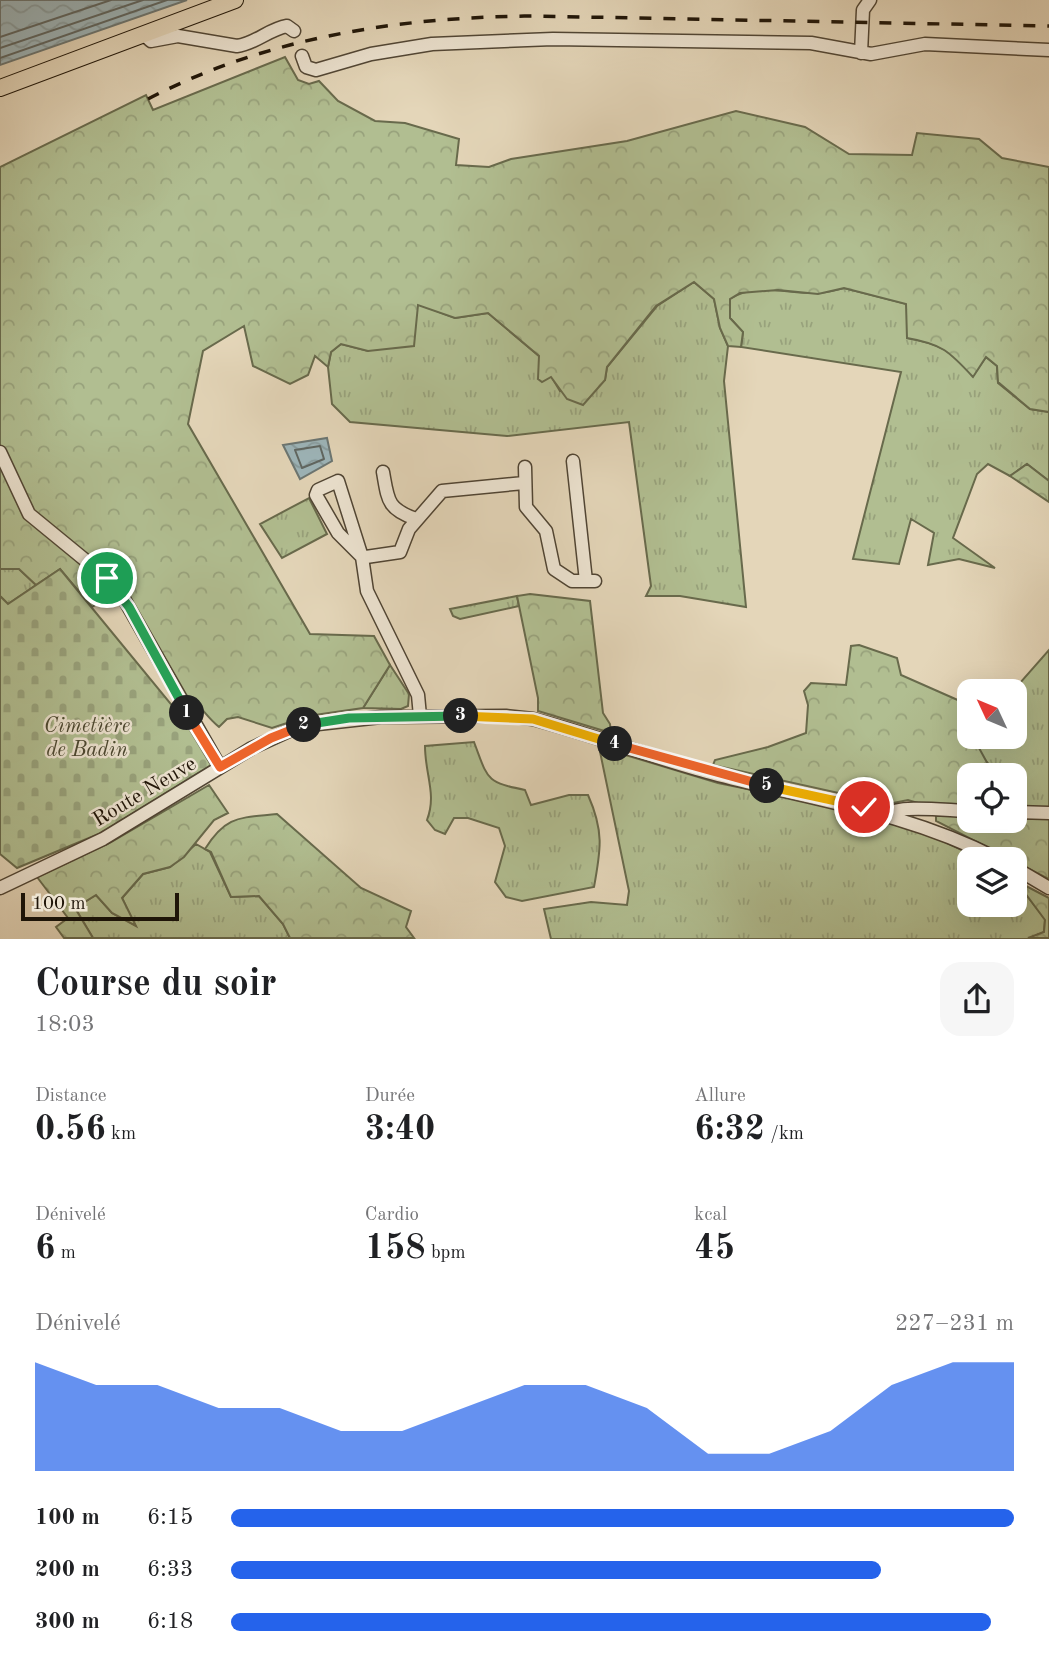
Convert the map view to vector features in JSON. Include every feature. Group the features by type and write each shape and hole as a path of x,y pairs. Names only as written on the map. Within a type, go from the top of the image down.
{"main road":[{"path":"0,88 235,0"}],"street":[{"path":"861,53 863,10 870,0"},
{"path":"143,34 151,41 178,36 237,46 247,45 279,27 287,26 294,31"},
{"path":"302,56 306,67 316,70 370,54 432,44 552,39 811,43 878,54 925,44 1049,50"},
{"path":"0,452 29,514 107,578 124,599 220,767"},
{"path":"525,467 526,507 545,531 554,569 572,581 591,581 573,461"},
{"path":"383,472 389,502 401,514 416,519"},
{"path":"364,557 338,533 316,495 318,490 338,481 364,557 367,592 418,695 420,716"},
{"path":"364,557 400,552 416,519 442,491 524,483"},
{"name":"Route Neuve","path":"3,882 103,839 220,767 300,726 349,718 506,716 533,719 706,772 888,814 948,834 974,847"},
{"path":"888,814 908,807 928,811 957,811"},
{"path":"1027,812 1049,813"},
{"path":"1027,875 1049,888"}],"green space":[{"path":"285,57 298,80 309,84 319,81 338,101 375,121 405,123 459,139 456,165 489,167 511,159 627,141 736,111 805,127 849,154 912,155 917,133 979,139 1002,158 1049,167 1049,412 1030,409 998,382 997,366 986,357 973,377 944,350 907,338 906,304 844,288 818,294 778,290 740,293 730,299 730,318 743,332 741,347 728,346 720,328 714,299 694,282 656,306 607,367 605,380 583,405 567,399 551,377 542,382 538,379 539,356 488,313 455,318 418,305 414,346 368,351 341,344 331,352 328,367 315,356 308,375 290,384 253,366 244,326 203,351 188,424 310,634 374,636 390,665 363,708 308,716 272,728 238,717 227,719 219,727 193,700 182,693 121,590 92,607 60,569 36,585 19,569 0,569 0,167 146,95 153,110"},
{"path":"694,282 714,299 720,328 728,346 724,381 746,607 680,596 646,596 651,586 629,422 507,436 350,422 332,404 328,367 331,352 341,344 368,351 418,304 455,318 488,313 539,356 560,391 605,380 607,367 657,306"},
{"path":"844,288 907,304 907,338 944,350 973,376 986,357 997,366 998,383 1030,409 1049,412 1049,481 1027,464 1010,476 988,464 977,474 953,538 995,568 959,559 928,565 934,533 911,519 899,564 853,559 901,372 741,347 743,332 730,318 730,299 750,291 817,293"},
{"path":"1027,464 1049,481 1049,502 1010,476"},
{"path":"309,498 327,534 282,558 260,524"},
{"path":"0,569 19,569 36,585 8,604 0,596"},
{"name":"Cimetière de Badin","path":"60,569 184,720 211,765 101,833 17,868 0,854 0,596 8,604"},
{"path":"530,594 590,601 603,713 610,724 611,733 538,711 538,698 517,596"},
{"path":"517,596 519,606 460,619 453,616 450,609"},
{"path":"859,645 897,658 901,675 957,700 957,749 980,749 987,763 957,763 957,807 928,806 908,800 888,804 713,765 715,760 768,747 806,733 808,705 804,691 811,683 846,685 851,646"},
{"path":"1049,650 1049,807 1027,807 1027,763 988,763 978,749 1027,749 1027,679 1024,679"},
{"path":"390,665 409,694 408,706 401,709 363,708"},
{"path":"474,742 490,777 502,784 525,790 531,805 569,795 588,795 597,819 600,840 594,887 522,901 506,897 495,882 505,846 499,828 468,818 454,818 445,834 435,830 427,820 431,793 425,746"},
{"path":"599,747 718,783 881,817 926,833 957,848 957,917 1027,917 1027,896 1045,919 1044,932 1028,939 551,939 544,909 591,902 627,905 629,891"},
{"path":"209,785 228,813 214,820 184,857 170,867 143,874 122,898 136,926 112,913 96,895 75,908 93,938 64,938 56,927 68,918 37,877 111,842"},
{"path":"277,814 361,888 411,911 406,927 414,938 290,938 283,924 259,896 231,897 211,852 205,849 220,830 235,820"},
{"path":"957,815 957,832 936,821 936,816"},
{"path":"1049,818 1049,879 1027,868 1027,847 987,847 959,833 1027,833 1027,819"},
{"path":"196,844 210,852 231,897 259,896 283,924 290,938 93,938 75,908 96,895 112,913 135,925 122,898 143,874 170,867"},
{"path":"1027,887 1049,898 1049,938 1028,938 1044,932 1045,920 1027,896"}],"water":[{"path":"0,0 187,0 0,65"},
{"path":"327,438 332,461 300,479 283,445"}],"railway":[{"path":"148,99 240,60 287,46 384,26 433,21 533,16 1049,26"}],"route":[{"path":"107,578 129,607 173,690 220,767 287,731 325,721 381,717 506,716 533,719 706,772 864,807"}]}
